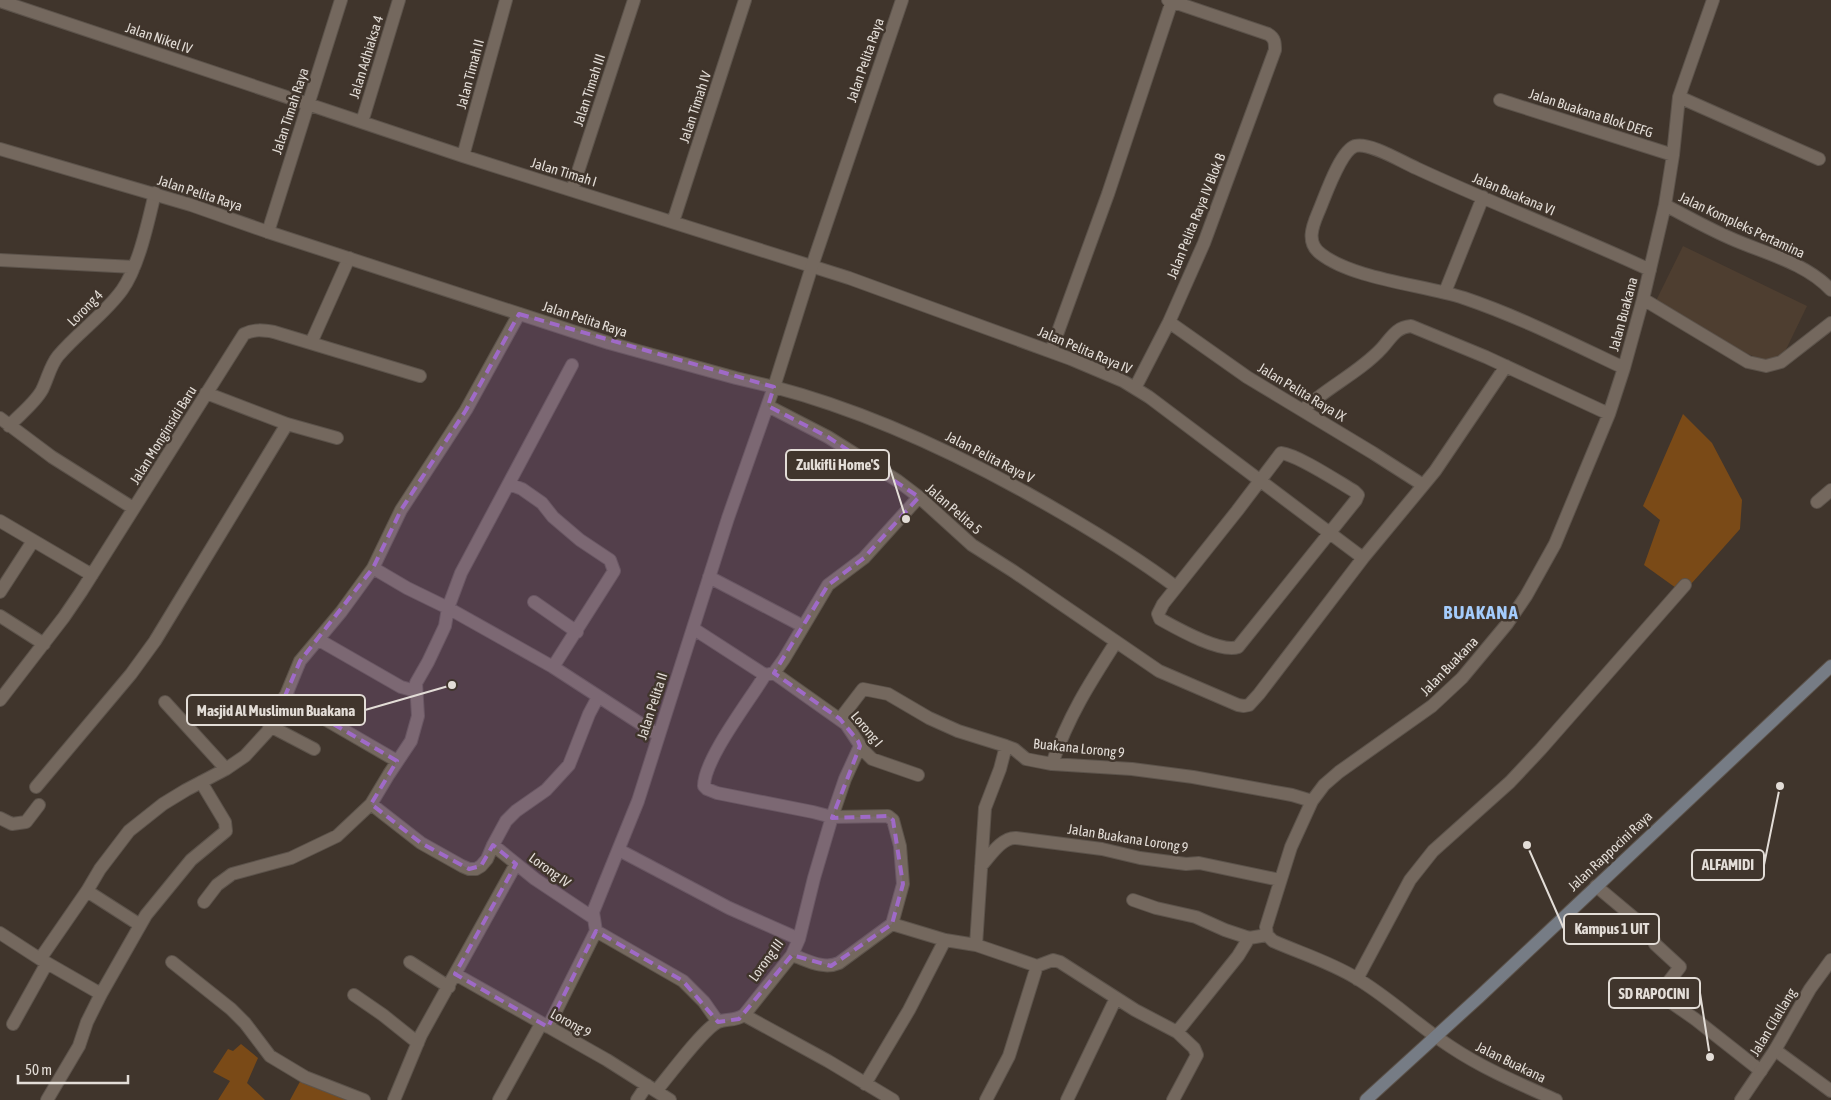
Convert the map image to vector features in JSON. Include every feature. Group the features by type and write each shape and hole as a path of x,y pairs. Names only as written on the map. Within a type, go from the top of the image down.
{"main road":[{"name":"Jalan Rappocini Raya","path":"1366,1100 1831,666"}],"street":[{"name":"Jalan Timah Raya","path":"268,232 341,0"},
{"name":"Jalan Adhiaksa 4","path":"362,122 399,0"},
{"name":"Jalan Timah II","path":"463,156 506,0"},
{"name":"Jalan Timah III","path":"572,190 634,0"},
{"name":"Jalan Timah IV","path":"673,222 745,0"},
{"name":"Jalan Pelita Raya","path":"0,149 155,194 646,354 774,387 812,266 902,0"},
{"name":"Jalan Buakana","path":"1556,1100 1484,1067 1436,1036 1358,979 1322,961 1273,941 1267,935 1266,927 1298,829 1312,801 1324,785 1449,692 1507,624 1526,596 1555,544 1609,414 1624,368 1643,299 1665,205 1673,156 1679,97 1713,0"},
{"name":"Jalan Nikel IV","path":"0,1 36,6 308,105"},
{"path":"1051,351 1108,194 1170,1"},
{"name":"Jalan Pelita Raya IV Blok B","path":"1136,388 1204,243 1275,50 1275,42 1268,34 1170,1"},
{"path":"1679,97 1819,159"},
{"name":"Jalan Buakana Blok DEFG","path":"1500,100 1673,156"},
{"name":"Jalan Timah I","path":"308,105 812,266"},
{"name":"Jalan Buakana VI","path":"1444,292 1368,274 1337,263 1320,254 1314,247 1311,241 1312,228 1341,162 1349,149 1367,145 1650,270"},
{"name":"Lorong 4","path":"4,422 41,391 50,368 58,356 93,323 123,289 134,267 155,194"},
{"path":"1483,197 1444,292 1519,319 1624,368"},
{"name":"Jalan Kompleks Pertamina","path":"1665,205 1730,238 1794,264 1824,282 1831,290"},
{"path":"311,343 349,258"},
{"path":"0,260 134,267"},
{"name":"Jalan Pelita Raya IV","path":"812,266 1051,351 1136,388 1363,558"},
{"path":"1643,299 1732,353 1757,365 1766,366 1781,362 1831,323"},
{"path":"13,1024 43,961 100,869 128,831 163,804 226,769 251,751 270,726 300,661 319,640 373,568 401,510 450,434 520,314"},
{"name":"Jalan Pelita Raya IX","path":"1168,322 1247,377 1405,472 1423,485"},
{"path":"1303,410 1322,393 1369,360 1402,327 1417,328 1506,366 1609,414"},
{"name":"Jalan Monginsidi Baru","path":"0,700 64,617 92,575 244,334 257,330 274,332 420,376"},
{"path":"204,902 217,885 232,874 291,858 338,836 371,804 411,742 418,716 416,684 445,626 448,608 461,573 572,366"},
{"path":"1363,558 1451,448 1506,366"},
{"name":"Jalan Pelita II","path":"592,917 596,902 638,801 740,481 774,387"},
{"name":"Jalan Pelita Raya V","path":"774,387 864,416 964,459 1092,530 1136,558 1176,587"},
{"path":"206,393 287,424 337,438"},
{"name":"Jalan Pelita 5","path":"768,406 828,437 881,470 919,497 972,545 1159,671 1244,706 1254,700 1363,558"},
{"path":"4,422 52,457 133,508"},
{"path":"36,788 155,641 287,424"},
{"path":"1281,453 1354,490 1358,496 1238,647 1232,649 1220,648 1160,619 1158,614 1163,604 1260,480 1281,453"},
{"path":"509,484 532,495 580,540 610,560 614,571 553,667"},
{"path":"1817,502 1831,490"},
{"path":"792,955 824,966 831,966 839,963 892,924 903,884 900,846 893,820 888,816 832,817 707,790 704,786 707,770 713,756 770,674 828,585 864,558 919,497"},
{"path":"0,521 92,575"},
{"path":"0,592 34,541"},
{"path":"373,568 553,667 658,735"},
{"path":"709,577 797,623"},
{"path":"1358,979 1410,880 1420,865 1510,782 1535,756 1685,585"},
{"path":"534,602 576,632"},
{"path":"0,616 44,644"},
{"name":"Lorong I","path":"694,629 770,674 840,719 853,732 860,746 872,759 918,775"},
{"path":"319,640 401,687 416,691"},
{"path":"1052,764 1061,737 1074,710 1116,642"},
{"name":"Buakana Lorong 9","path":"840,719 863,689 877,691 888,694 922,715 948,727 1014,749 1026,759 1052,764 1132,769 1193,777 1292,795 1312,801"},
{"path":"285,696 397,761"},
{"path":"371,804 421,843 469,869 481,866 506,821 516,811 546,790 569,765 588,714 598,697"},
{"path":"165,702 226,769"},
{"path":"270,726 314,749"},
{"path":"799,939 814,878 844,779 860,746"},
{"path":"976,945 985,808 1000,769 1006,746"},
{"path":"47,1100 79,1046 87,1022 101,994 146,915 191,860 226,831 225,822 201,782"},
{"path":"0,818 12,824 26,822 39,805"},
{"name":"Jalan Buakana Lorong 9","path":"981,866 1002,843 1009,838 1016,838 1102,849 1140,858 1186,864 1199,863 1280,880"},
{"name":"Lorong IV","path":"492,845 557,895 592,917"},
{"name":"Lorong III","path":"619,850 729,908 799,939 792,955 744,1015"},
{"path":"394,1100 418,1043 516,864"},
{"path":"1596,886 1650,932 1655,944 1680,967 1659,994 1695,1019 1761,1071"},
{"path":"87,891 140,925"},
{"path":"1133,900 1156,908 1196,917 1249,938 1267,935"},
{"path":"592,917 596,931 683,981 699,996 718,1022"},
{"path":"892,924 945,940 976,945 1037,966 1053,960 1060,962 1116,998 1177,1032 1194,1048 1197,1055 1173,1100"},
{"path":"498,1100 544,1026 596,931"},
{"path":"0,933 43,961 101,994"},
{"path":"1177,1032 1238,956 1249,938"},
{"path":"865,1084 909,1010 945,940"},
{"name":"Jalan Cilallang","path":"1741,1100 1775,1050 1810,989 1831,960"},
{"path":"172,962 231,1009 245,1023 270,1056 305,1077 364,1100"},
{"path":"410,962 449,987"},
{"path":"986,1100 1009,1056 1037,966"},
{"name":"Lorong 9","path":"455,974 607,1060 670,1100"},
{"path":"354,995 418,1043"},
{"path":"1067,1100 1116,998"},
{"path":"637,1100 718,1022 738,1019 744,1015 828,1061 893,1100"},
{"path":"1775,1050 1831,1091"}],"highlighted area":[{"path":"519,314 774,387 768,406 828,437 919,497 864,558 828,585 774,673 840,719 860,746 832,818 888,816 893,820 903,884 892,924 831,966 792,955 739,1019 718,1022 683,981 596,931 548,1027 455,974 516,864 493,845 481,866 469,869 421,843 371,804 397,761 285,696 300,661 373,568 401,510 466,410"}],"shaded area":[{"path":"1683,246 1807,306 1777,368 1653,307"},
{"path":"1683,414 1712,443 1742,500 1740,529 1683,593 1644,565 1660,520 1643,506"},
{"path":"241,1044 258,1058 247,1083 265,1100 218,1100 230,1081 213,1072 228,1049 233,1051"},
{"path":"303,1076 360,1100 290,1100"}],"place":[{"name":"Zulkifli Home'S","path":"906,519"},
{"name":"Masjid Al Muslimun Buakana","path":"452,685"},
{"name":"ALFAMIDI","path":"1780,786"},
{"name":"Kampus 1 UIT","path":"1527,845"},
{"name":"SD RAPOCINI","path":"1710,1057"}],"district":[{"name":"BUAKANA","path":"1481,612"}]}
